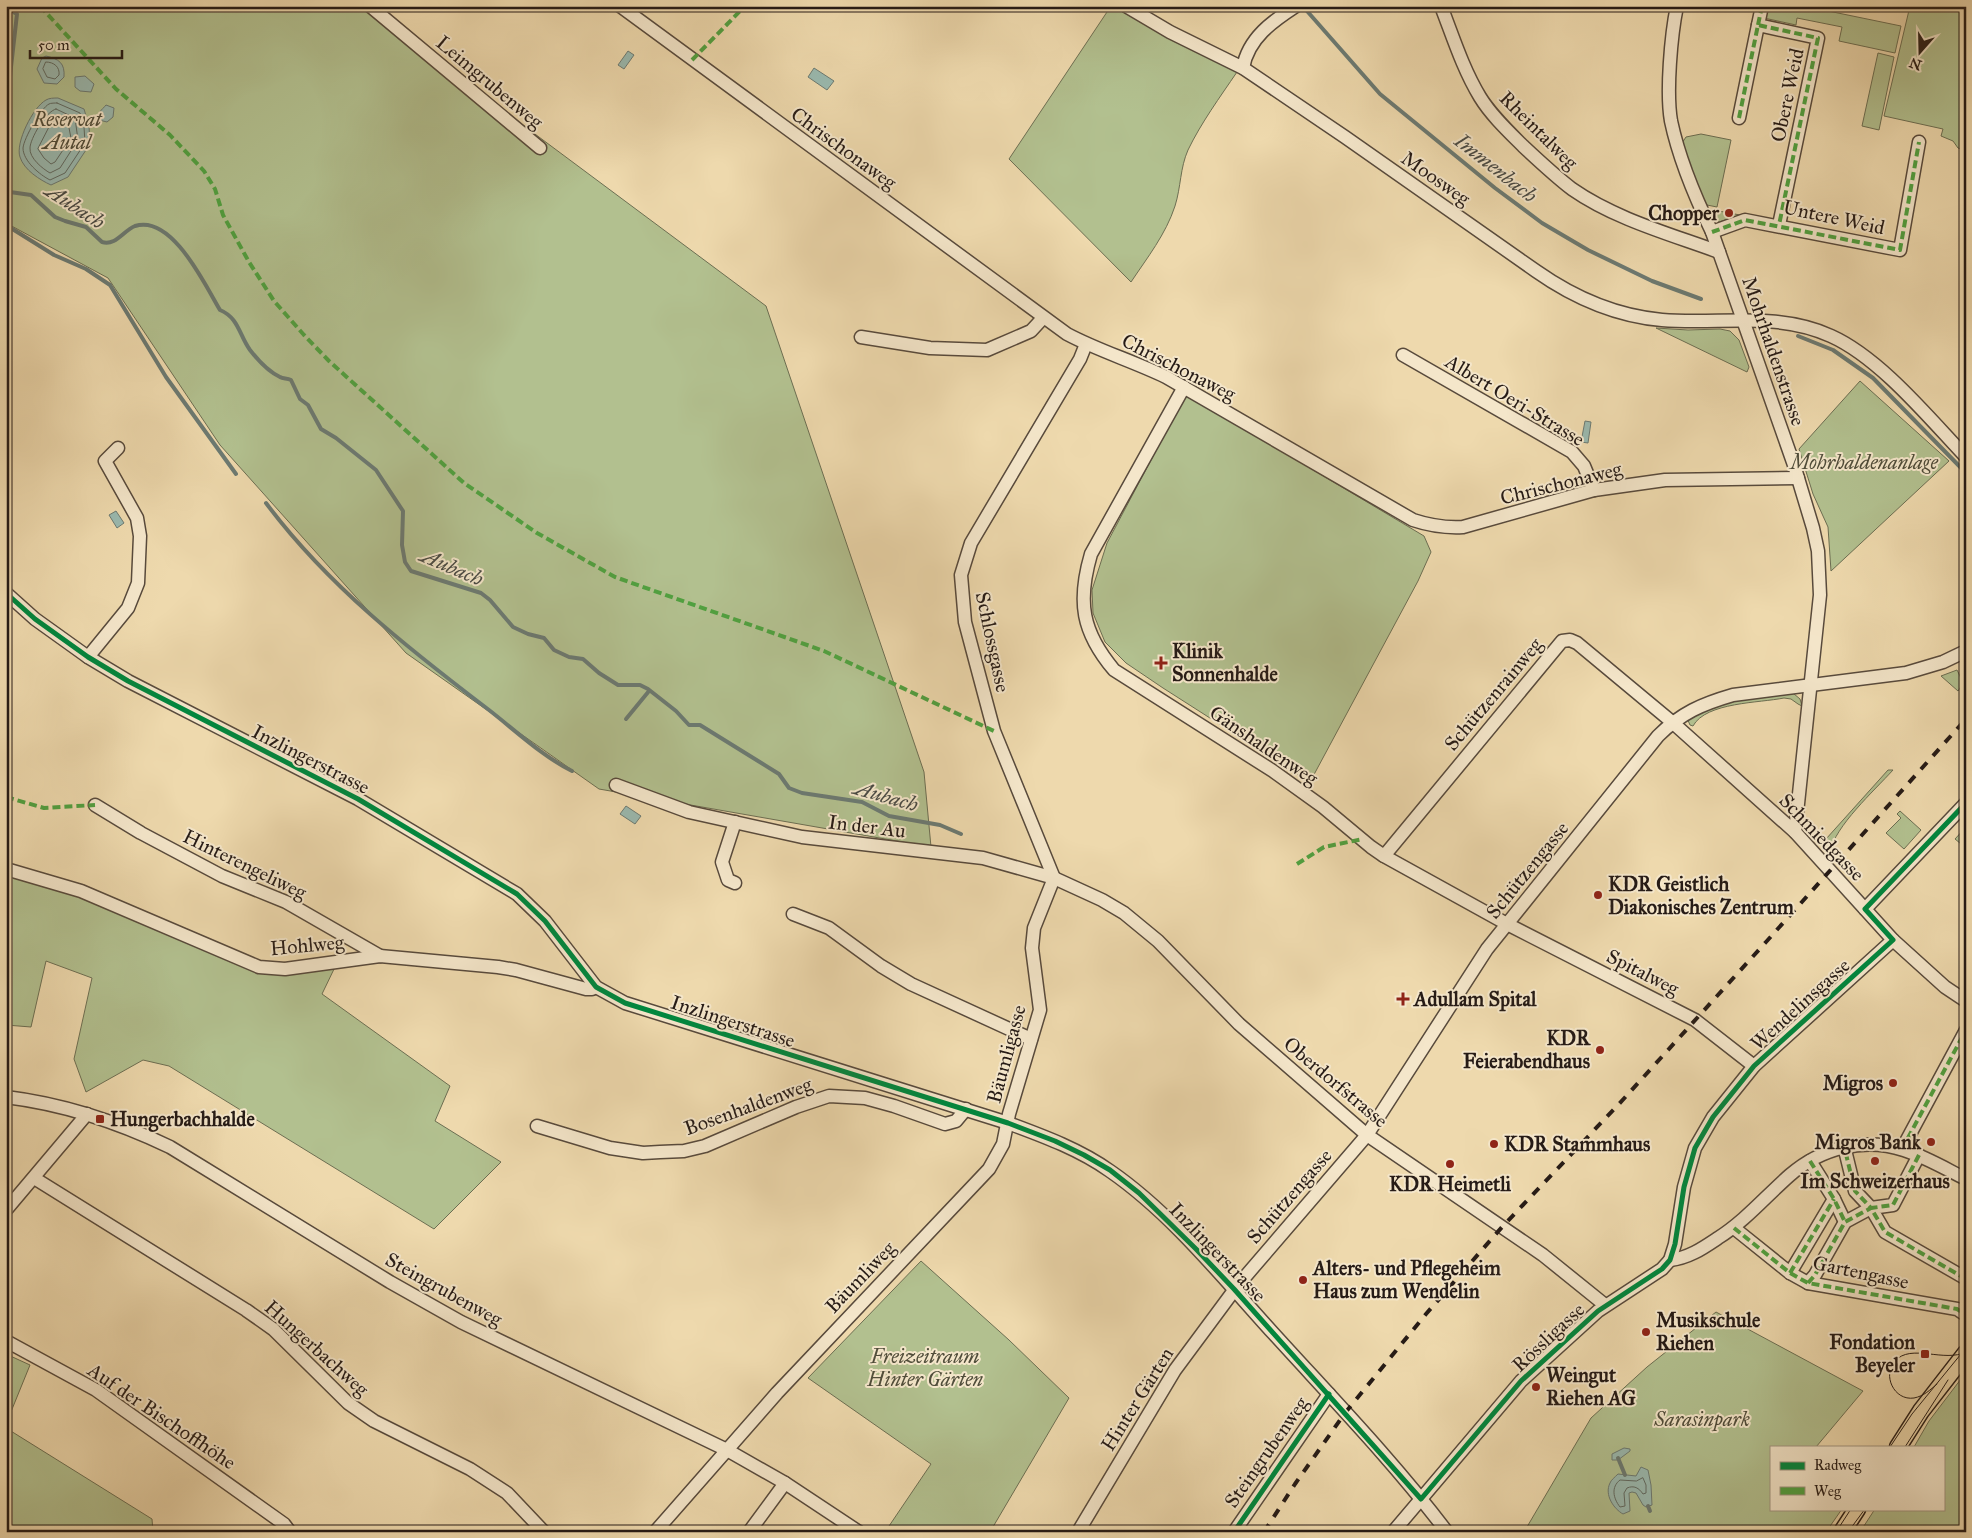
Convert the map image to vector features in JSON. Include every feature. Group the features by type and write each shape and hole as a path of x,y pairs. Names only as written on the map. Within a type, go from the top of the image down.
{"main road":[{"path":"1899,1446 1921,1411 1966,1352"},
{"path":"1842,1532 1856,1510"}],"street":[{"name":"Leimgrubenweg","path":"370,6 540,148"},
{"name":"Chrischonaweg","path":"620,6 1067,334 1086,344 1148,368 1184,387 1406,515 1430,526 1463,527 1594,490 1665,480 1798,478"},
{"name":"Moosweg","path":"1126,6 1170,32 1243,68 1567,291 1598,305 1625,313 1662,320 1775,322 1805,327 1830,335 1855,349 1894,382 1966,457"},
{"path":"1243,68 1253,41 1273,22 1296,6"},
{"name":"Rheintalweg","path":"1441,6 1464,67 1481,99 1509,132 1542,164 1573,189 1603,206 1634,221 1719,252"},
{"name":"Mohrhaldenstrasse","path":"1677,6 1670,65 1671,120 1685,169 1699,206 1712,232 1798,478 1818,551 1820,594 1795,832"},
{"path":"1738,118 1762,6"},
{"name":"Obere Weid","path":"1758,25 1818,38 1779,225"},
{"name":"Untere Weid","path":"1712,232 1746,220 1900,250 1919,142"},
{"path":"861,338 930,348 987,350 1031,331 1043,318"},
{"name":"Schlossgasse","path":"1054,878 994,731 966,622 961,575 971,543 1080,359 1086,344"},
{"name":"Albert Oeri-Strasse","path":"1403,355 1572,452 1584,466 1594,490"},
{"name":"Gänshaldenweg","path":"1184,387 1091,554 1082,602 1087,624 1100,653 1114,670 1272,771 1323,807 1384,856 1507,924"},
{"path":"88,656 128,608 138,583 140,536 137,518 106,462 118,448"},
{"name":"Inzlingerstrasse","path":"6,593 35,619 88,656 170,704 358,799 509,889 531,906 596,987 625,1003 1008,1123 1055,1141 1110,1170 1161,1213 1234,1290 1330,1394 1421,1499 1447,1532"},
{"name":"Schützenrainweg","path":"1384,856 1562,641 1570,640 1577,643 1672,722"},
{"name":"Schützengasse","path":"1234,1290 1280,1234 1367,1135 1487,949 1658,736 1672,722 1709,702 1733,695 1906,673 1943,662 1966,651"},
{"name":"Schmiedgasse","path":"1672,722 1795,832 1893,940 1945,988 1966,1001"},
{"name":"In der Au","path":"616,785 690,812 802,837 983,858 1054,878"},
{"path":"1865,909 1966,803"},
{"name":"Hinterengeliweg","path":"95,805 141,833 214,872 286,902 380,956"},
{"path":"735,822 722,862 728,880 735,883"},
{"name":"Hohlweg","path":"6,869 81,891 259,967 285,969 380,956 498,967 586,989 592,990 596,987"},
{"name":"Bäumligasse","path":"1008,1123 1040,1010 1032,948 1034,928 1054,878"},
{"name":"Oberdorfstrasse","path":"1054,878 1102,900 1143,928 1239,1024 1367,1135 1543,1255 1605,1305"},
{"path":"793,914 829,928 881,966 911,984 1031,1038"},
{"name":"Spitalweg","path":"1507,924 1695,1020 1754,1066"},
{"name":"Wendelinsgasse","path":"1670,1260 1675,1244 1684,1187 1695,1148 1712,1117 1754,1066 1893,940"},
{"path":"1902,1149 1966,1030"},
{"name":"Bosenhaldenweg","path":"537,1126 610,1148 643,1153 684,1151 705,1146 796,1107 830,1096 865,1098 944,1124 956,1121 966,1109"},
{"name":"Steingrubenweg","path":"6,1097 60,1106 87,1114 137,1132 170,1147 390,1282 461,1322 727,1450 785,1483 859,1532"},
{"path":"6,1210 87,1114"},
{"name":"Bäumliweg","path":"655,1532 783,1386 989,1169 1004,1144 1008,1123"},
{"name":"Rössligasse","path":"1393,1532 1521,1381 1605,1305 1662,1269 1670,1260 1694,1254 1734,1228 1791,1174 1810,1161 1828,1151 1844,1146 1878,1145 1902,1149 1919,1155 1966,1179"},
{"path":"1844,1146 1855,1191 1871,1208 1885,1232 1965,1278"},
{"path":"1808,1282 1815,1275 1845,1222 1871,1208 1893,1205 1919,1155"},
{"path":"1810,1161 1834,1199 1845,1222"},
{"name":"Hungerbachweg","path":"34,1178 246,1310 273,1329 348,1403 374,1421 470,1470 507,1493 544,1532"},
{"path":"1790,1273 1834,1199"},
{"name":"Gartengasse","path":"1734,1228 1790,1273 1808,1282 1957,1309 1966,1315"},
{"name":"Hinter Gärten","path":"1078,1532 1175,1370 1234,1290"},
{"name":"Auf der Bischoffhöhe","path":"6,1341 96,1390 284,1524 290,1532"},
{"name":"Steingrubenweg","path":"1234,1532 1330,1394"},
{"path":"749,1532 785,1483"}],"green space":[{"name":"Reservat Autal","path":"6,6 363,6 766,306 924,772 931,847 599,789 406,653 220,445 108,278 6,223"},
{"path":"1111,6 1237,72 1193,140 1183,164 1177,199 1167,226 1131,282 1009,159"},
{"path":"1766,6 1804,6 1901,26 1895,53 1839,41 1842,27 1797,18 1796,25 1764,18"},
{"path":"1910,6 1966,6 1966,151 1958,148 1953,141 1941,136 1943,129 1884,116"},
{"path":"1878,53 1894,57 1879,130 1862,126"},
{"path":"1701,134 1731,140 1717,207 1707,205 1700,196 1682,143 1686,137"},
{"path":"1708,209 1740,215 1719,222 1713,219"},
{"path":"1656,328 1720,329 1730,331 1739,340 1749,367 1747,372"},
{"name":"Mohrhaldenanlage","path":"1860,381 1949,461 1831,571 1828,527 1813,494 1799,449"},
{"path":"1186,394 1424,536 1431,552 1418,581 1310,782 1126,663 1105,642 1093,613 1092,590 1107,543"},
{"path":"1957,670 1961,678 1966,679 1958,691 1941,676"},
{"path":"1787,688 1800,699 1802,706 1791,699 1784,698 1721,708 1709,712 1693,726 1690,725 1687,718 1687,713"},
{"path":"1888,770 1893,770 1847,820 1833,842 1830,852 1825,844 1826,839"},
{"path":"1900,811 1921,830 1904,849 1886,833 1901,818 1897,814"},
{"path":"1966,827 1966,848 1955,839"},
{"path":"6,870 50,883 253,966 335,967 322,994 450,1086 435,1121 501,1162 434,1229 169,1066 143,1060 86,1092 74,1059 92,978 46,961 31,1027 6,1025"},
{"name":"Freizeitraum Hinter Gärten","path":"921,1261 1009,1340 1069,1398 990,1532 885,1532 931,1464 808,1378"},
{"name":"Sarasinpark","path":"1716,1312 1863,1391 1817,1446 1770,1446 1770,1510 1841,1510 1826,1532 1524,1532 1591,1418 1647,1367"},
{"path":"6,1354 30,1365 6,1424"},
{"path":"1964,1375 1966,1377 1966,1532 1860,1532 1874,1510 1944,1510 1944,1446 1915,1446 1929,1421"},
{"path":"6,1428 152,1519 153,1532 6,1532"}],"water":[{"path":"628,51 634,55 624,69 618,65"},
{"path":"46,56 58,60 62,65 64,77 57,84 44,83 37,69 42,58"},
{"path":"814,68 834,81 827,90 808,77"},
{"path":"85,76 94,84 91,92 80,91 75,87 75,77"},
{"path":"58,98 84,109 89,126 90,144 68,177 51,185 37,177 25,166 19,151 26,126 36,110 47,99"},
{"path":"106,105 114,108 113,117 107,122 98,118 98,115"},
{"path":"1585,421 1591,422 1588,443 1581,442"},
{"path":"116,511 124,523 117,528 109,515"},
{"path":"626,806 641,816 635,824 620,814"},
{"path":"1624,1448 1630,1449 1630,1451 1618,1460 1612,1460 1612,1454"},
{"path":"1641,1467 1648,1470 1652,1505 1646,1507 1636,1493 1632,1492 1629,1493 1630,1511 1623,1514 1616,1509 1611,1501 1608,1488 1618,1474 1636,1476"}],"waterway":[{"name":"Aubach","path":"6,8 17,14 6,111"},
{"name":"Immenbach","path":"1307,11 1380,94 1495,188 1542,223 1588,250 1652,281 1701,299"},
{"name":"Aubach","path":"6,190 31,195 55,217 86,227 102,242 111,242 135,226 149,225 162,231 174,241 186,254 220,310 235,322 246,344 256,357 276,375 291,380 300,399 308,405 321,429 336,438 376,470 403,511 402,545 405,562 411,571 481,593 490,600 513,627 528,634 544,638 554,650 569,657 583,659 599,673 618,685 640,685 648,689 676,711 689,725 700,725 779,774 789,788 802,793 862,802 889,816 940,825 961,834"},
{"name":"Aubach","path":"6,225 54,255 86,269 110,285 166,377 236,474"},
{"name":"Immenbach","path":"1798,336 1833,350 1873,378 1966,473"},
{"name":"Aubach","path":"266,503 315,561 370,614 529,743 572,771"},
{"path":"626,719 649,691"},
{"path":"1618,1458 1625,1475"},
{"path":"1648,1506 1650,1511"}],"tram line":[{"path":"1937,1384 1921,1396 1907,1398 1892,1386 1890,1380 1891,1367 1902,1356 1910,1354 1948,1356 1966,1352"},
{"path":"1891,1446 1912,1414 1961,1354"},
{"path":"1906,1446 1948,1380"},
{"path":"1836,1532 1850,1510"},
{"path":"1848,1532 1864,1510"}],"railway":[{"path":"1264,1532 1345,1413 1426,1314 1502,1227 1619,1104 1966,719"}],"marked path":[{"path":"40,6 116,89 170,135 204,171 215,189 223,215 249,262 274,301 304,335 329,361 464,483 537,533 615,577 824,651 994,731"},
{"path":"692,60 745,6"},
{"path":"1758,25 1762,6"},
{"path":"1739,118 1758,25 1818,38 1779,225"},
{"path":"1712,232 1745,220 1900,250 1919,142"},
{"path":"6,797 44,808 95,805"},
{"path":"1297,864 1324,847 1363,839"},
{"path":"1902,1149 1966,1030"},
{"path":"1808,1283 1815,1275 1845,1222 1871,1208 1855,1191 1844,1146"},
{"path":"1919,1155 1893,1205 1871,1208 1885,1232 1966,1279"},
{"path":"1810,1161 1834,1199 1845,1222"},
{"path":"1790,1273 1834,1199"},
{"path":"1734,1228 1790,1273 1808,1283 1957,1309 1966,1315"}],"cycle path":[{"path":"6,593 35,619 88,657 128,681 358,799 517,894 545,921 596,987 625,1003 1008,1123 1055,1141 1110,1170 1139,1193 1234,1289 1421,1499 1521,1381 1598,1311 1662,1269 1670,1260 1675,1244 1684,1187 1695,1148 1713,1117 1754,1066 1893,940 1865,909 1966,803"},
{"path":"1234,1532 1329,1394"}],"place":[{"name":"Chopper","path":"1729,213"},
{"name":"Klinik Sonnenhalde","path":"1161,663"},
{"name":"KDR Geistlich Diakonisches Zentrum","path":"1598,895"},
{"name":"Adullam Spital","path":"1403,999"},
{"name":"KDR Feierabendhaus","path":"1600,1050"},
{"name":"Migros","path":"1893,1083"},
{"name":"Hungerbachhalde","path":"100,1119"},
{"name":"Migros Bank","path":"1931,1142"},
{"name":"KDR Stammhaus","path":"1494,1144"},
{"name":"Im Schweizerhaus","path":"1875,1161"},
{"name":"KDR Heimetli","path":"1450,1164"},
{"name":"Alters- und Pflegeheim Haus zum Wendelin","path":"1303,1280"},
{"name":"Musikschule Riehen","path":"1646,1332"},
{"name":"Fondation Beyeler","path":"1925,1354"},
{"name":"Weingut Riehen AG","path":"1536,1387"}]}
